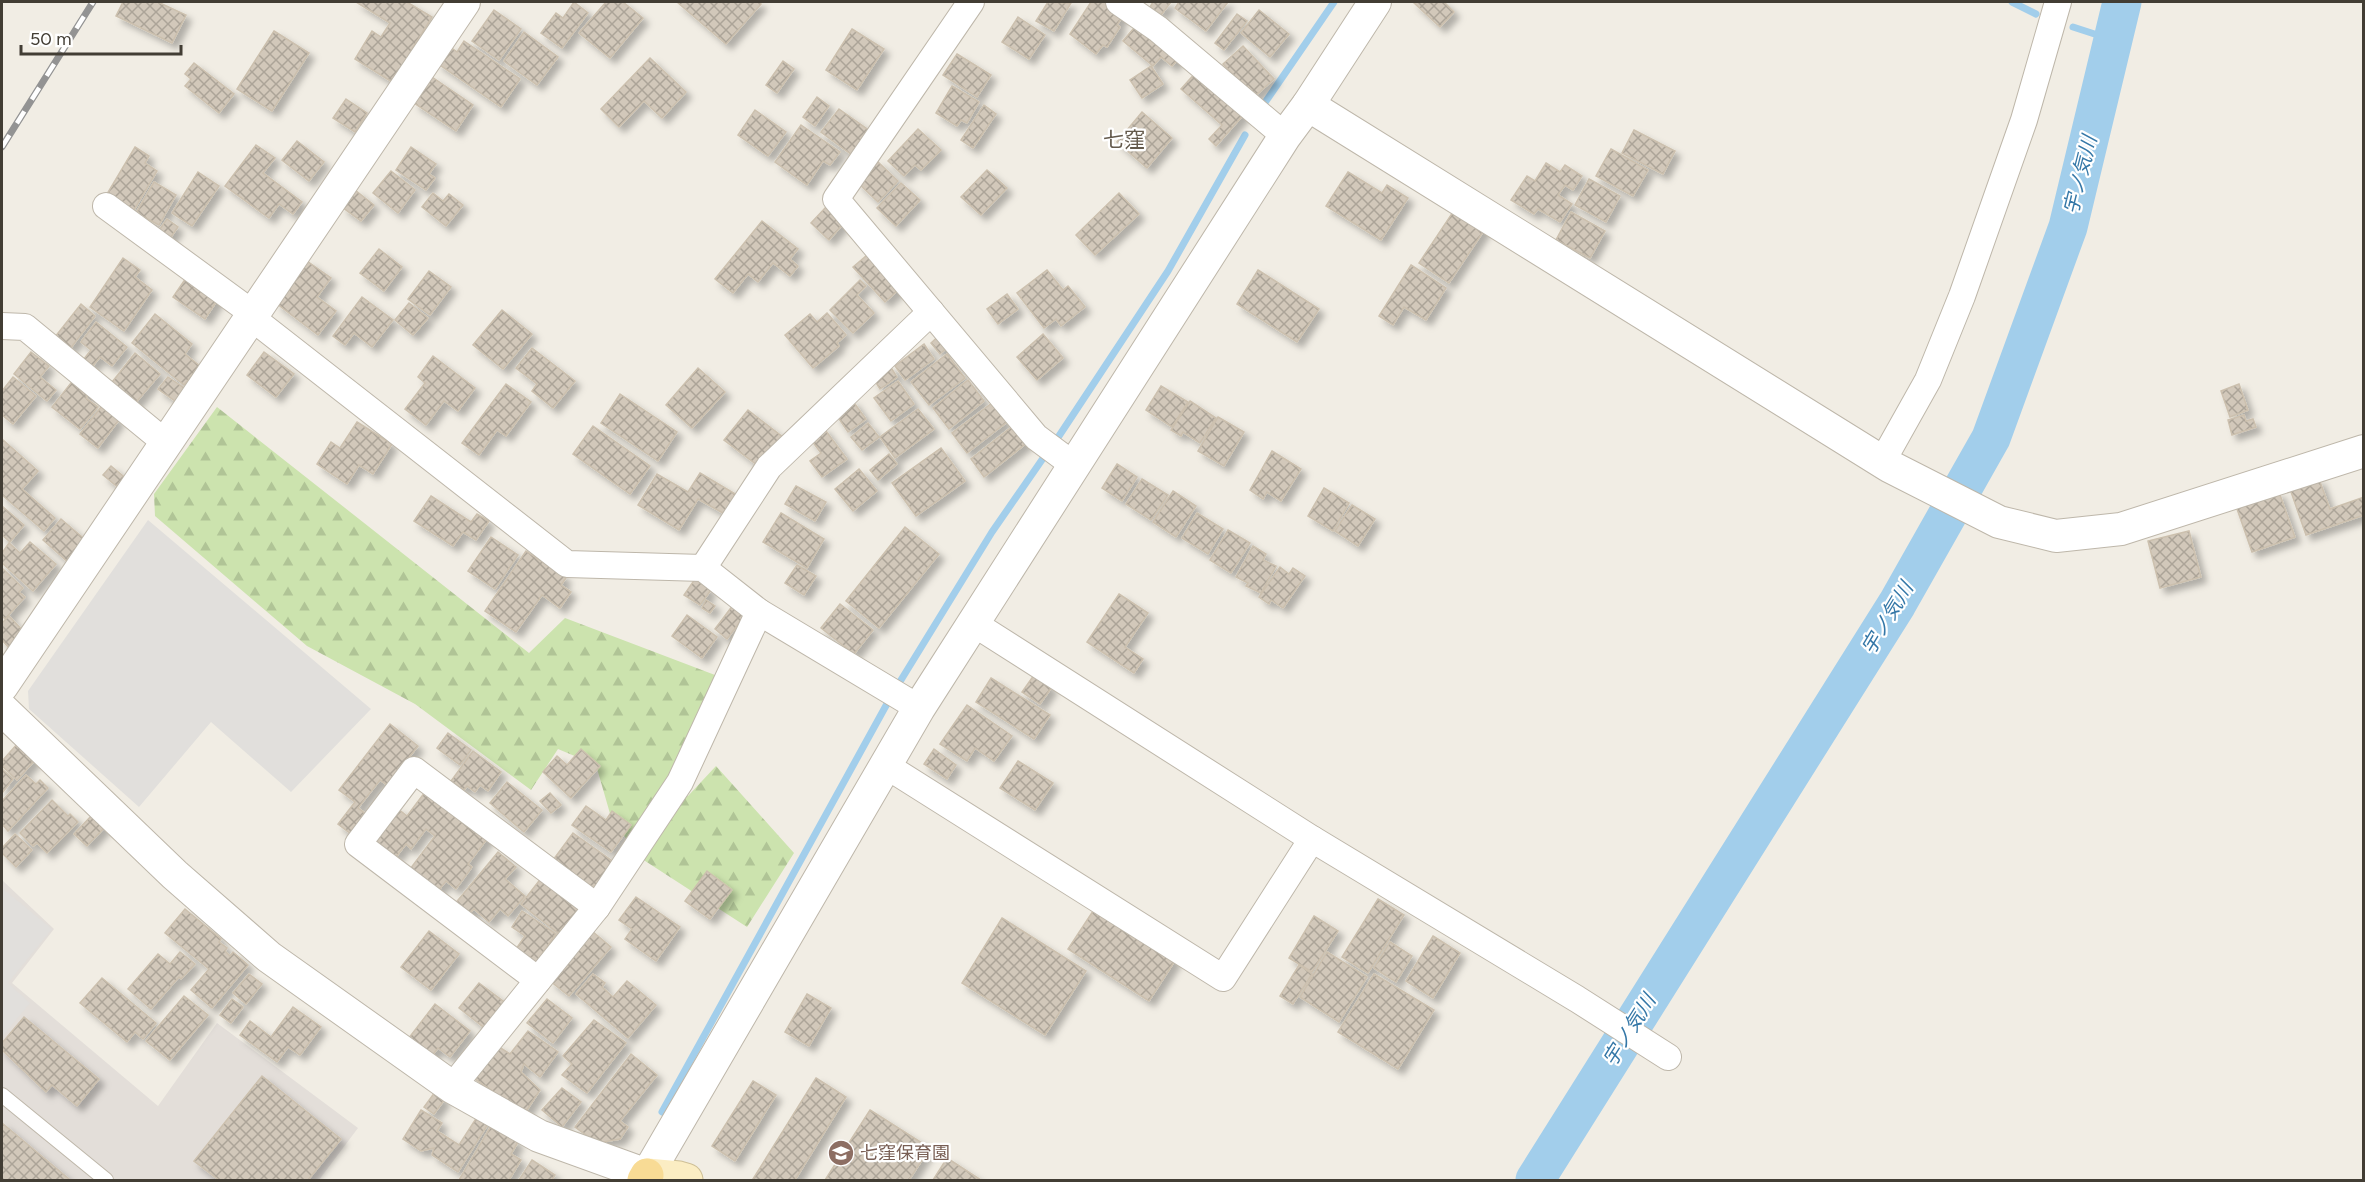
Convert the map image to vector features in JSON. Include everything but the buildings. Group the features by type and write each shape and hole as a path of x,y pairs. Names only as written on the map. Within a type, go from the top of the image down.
{"main road":[{"path":"645,1178 686,1180"}],"street":[{"path":"2,686 464,2"},
{"path":"971,2 836,199 1036,437 1075,466"},
{"path":"1119,2 1158,29 1285,136"},
{"path":"2,709 175,874 269,957 452,1087 538,1136 645,1178 919,708 1285,136 1308,105 1375,2"},
{"path":"1885,464 1928,380 1962,296 2024,120 2058,2"},
{"path":"1308,105 1885,464 1999,522 2056,536 2121,529 2364,451"},
{"path":"106,207 244,307 252,318 567,564 704,568 759,612 919,708"},
{"path":"704,568 770,467 931,312"},
{"path":"2,326 25,327 166,443"},
{"path":"452,1087 597,907 680,782 759,612"},
{"path":"973,622 1312,839 1577,999 1668,1057"},
{"path":"885,765 1223,978 1312,839"},
{"path":"538,980 358,844 414,770 597,907"}],"lane":[{"path":"2,1095 106,1180"}],"shaded area":[{"path":"148,520 371,709 291,792 211,722 139,807 29,709 28,691"},
{"path":"2,880 54,929 12,983 158,1106 217,1023 358,1128 319,1180 2,1180"},
{"path":"2,888 52,929 8,983 30,1003 2,1037"}],"green space":[{"path":"217,407 529,653 565,618 715,675 668,783 688,796 716,766 794,853 747,927 639,857 611,817 596,765 558,749 531,790 415,704 307,646 155,516 154,494"}],"waterway":[{"path":"1264,104 1334,2"},
{"path":"2012,2 2036,14"},
{"name":"宇ノ気川","path":"1535,1180 1897,604 1991,438 2068,227 2122,2"},
{"path":"2073,27 2113,40"},
{"path":"1055,442 1168,271 1245,135"},
{"path":"901,680 992,532 1046,454"},
{"path":"662,1112 888,702"}],"railway":[{"path":"2,147 93,2"}],"place":[{"name":"七窪保育園","path":"841,1153"}],"district":[{"name":"七窪","path":"1124,139"}]}
